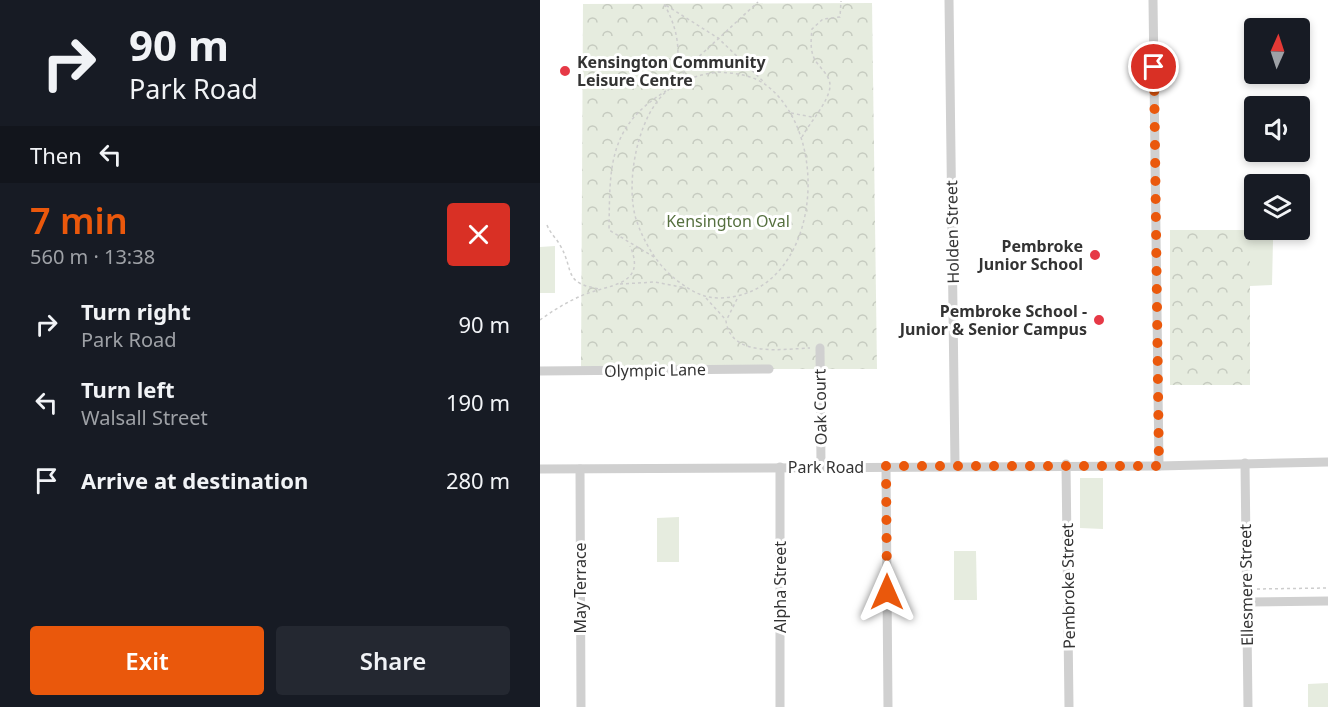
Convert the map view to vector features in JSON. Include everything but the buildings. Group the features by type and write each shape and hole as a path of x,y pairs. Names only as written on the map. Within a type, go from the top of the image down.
{"street":[{"name":"Holden Street","path":"949,0 955,465"},
{"path":"1153,0 1159,466"},
{"name":"Oak Court","path":"820,348 821,466"},
{"name":"Olympic Lane","path":"540,371 769,369"},
{"name":"Park Road","path":"540,469 955,465 1159,466 1328,462"},
{"name":"Ellesmere Street","path":"1245,463 1248,707"},
{"name":"Pembroke Street","path":"1066,465 1069,707"},
{"path":"886,466 888,707"},
{"name":"Alpha Street","path":"780,467 780,707"},
{"name":"May Terrace","path":"580,469 581,707"},
{"path":"1246,602 1328,601"}],"path":[{"path":"801,138 827,97 830,85 824,70 815,59 811,45 812,29 823,18 840,17 841,1"},
{"path":"654,258 635,214 632,194 634,163 646,122 655,105 718,38 758,2"},
{"path":"671,88 679,56 677,31 664,4 718,38 766,84 790,113 801,138 807,182 802,227 790,255 775,277 753,292 738,297 706,298"},
{"path":"766,84 736,73 701,74 671,88 643,106 622,132 612,158 609,231 654,258 673,278 706,298 726,321 730,335 736,342 745,346 820,348"},
{"path":"790,113 807,118 813,117"},
{"path":"547,225 561,246 569,276 577,283 600,290"},
{"path":"619,284 635,268 635,258 630,245"},
{"path":"540,320 581,296 619,284 655,282 688,288"},
{"path":"726,321 738,297"},
{"path":"1256,589 1328,588"}],"green space":[{"name":"Kensington Oval","path":"872,3 877,369 581,369 583,4"},
{"path":"1170,230 1244,230 1244,240 1250,240 1250,385 1170,385"},
{"path":"1250,240 1273,240 1272,285 1250,286"},
{"path":"555,246 555,293 540,293 540,247"},
{"path":"1080,478 1103,478 1103,529 1080,528"},
{"path":"679,517 679,562 657,562 657,518"},
{"path":"954,551 976,551 977,600 954,600"},
{"path":"1328,683 1328,707 1308,707 1308,684"}],"place":[{"name":"Kensington Community Leisure Centre","path":"565,71"},
{"name":"Pembroke Junior School","path":"1095,255"},
{"name":"Pembroke School - Junior & Senior Campus","path":"1099,320"}],"route":[{"path":"887,592 886,466 1159,466 1154,67"}]}
